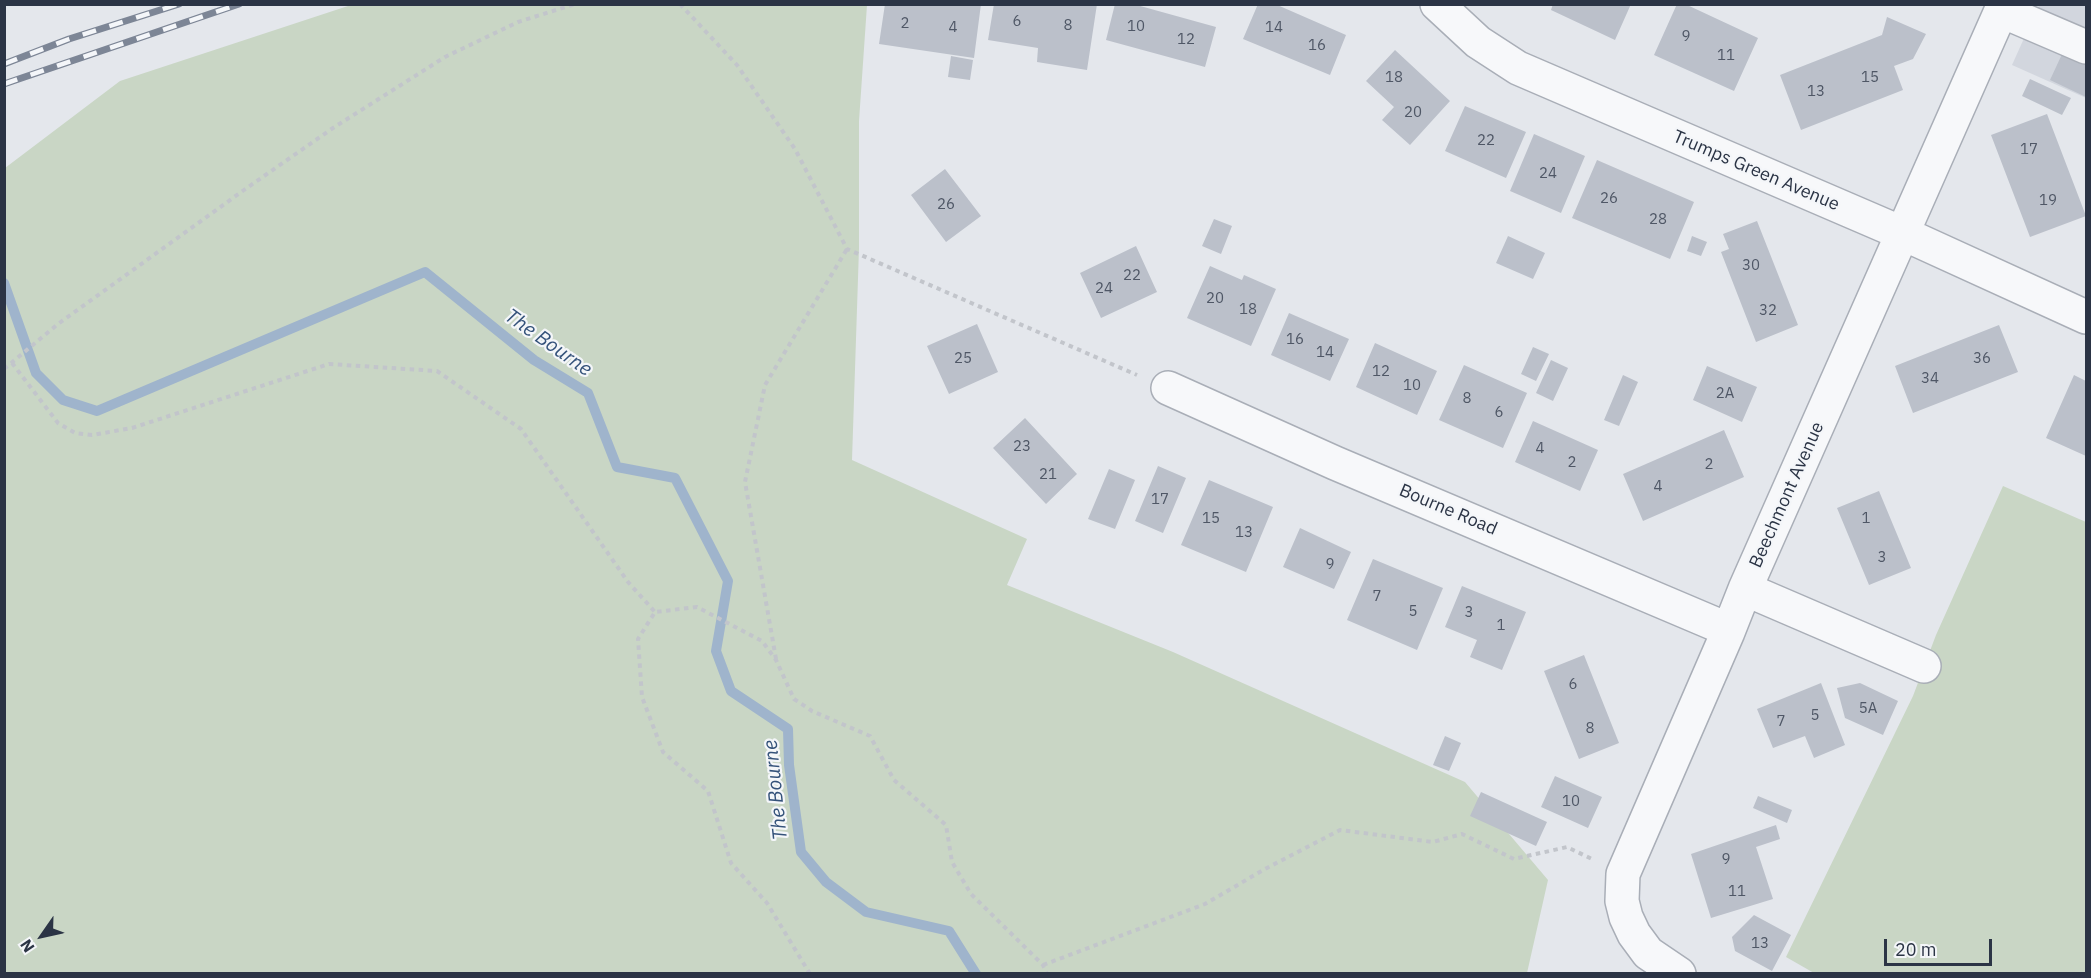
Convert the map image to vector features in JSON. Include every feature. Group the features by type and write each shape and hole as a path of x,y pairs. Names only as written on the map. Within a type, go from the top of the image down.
{"street":[{"name":"Trumps Green Avenue","path":"1437,4 1478,42 1518,68 1904,234 2086,317"},
{"name":"Beechmont Avenue","path":"1679,974 1648,953 1634,934 1622,901 1623,874 1745,589 2003,8"},
{"path":"2003,8 2086,47"},
{"name":"Bourne Road","path":"1168,388 1346,467 1715,624 1728,632"},
{"path":"1745,589 1924,666"}],"path":[{"path":"4,369 58,324 333,128 445,57 518,21 574,4"},
{"path":"680,4 737,65 795,149 847,249 1168,388"},
{"path":"776,660 745,482 765,386 847,249"},
{"path":"12,363 58,423 75,433 92,435 132,428 329,364 437,371 521,429 628,582 655,612"},
{"path":"655,612 697,607 745,631 762,641 776,660 794,699 812,711 870,736 894,780 946,825 952,862 971,894 1042,965 1047,974"},
{"path":"655,612 638,639 642,697 663,752 708,791 731,863 767,903 810,974"},
{"path":"1042,965 1205,904 1265,869 1340,830 1433,842 1462,834 1514,859 1567,847 1623,874"}],"shaded area":[{"path":"2039,5 2086,5 2086,98 2012,65"}],"green space":[{"path":"351,5 867,5 859,121 859,248 852,460 1027,539 1007,585 1173,652 1465,782 1548,880 1527,973 5,974 5,168 120,81"},
{"path":"2003,486 2086,522 2086,973 1814,973 1786,957 1913,696 1936,635"}],"building":[{"path":"885,4 981,4 974,58 879,44"},
{"path":"994,4 1097,4 1087,70 1037,62 1038,48 988,40"},
{"path":"1115,4 1133,4 1216,27 1205,67 1106,40"},
{"path":"1258,4 1275,4 1346,35 1330,75 1243,39"},
{"path":"1553,4 1631,4 1615,40 1551,10"},
{"path":"1677,4 1685,4 1758,38 1734,91 1654,55"},
{"path":"1887,17 1926,34 1913,59 1894,66 1903,90 1801,130 1780,75 1882,35"},
{"path":"1395,50 1450,101 1410,145 1382,120 1394,107 1366,81"},
{"path":"2063,52 2086,62 2086,97 2050,80"},
{"path":"951,56 973,60 970,80 948,77"},
{"path":"2030,79 2071,98 2062,115 2022,96"},
{"path":"1465,106 1526,132 1506,178 1445,151"},
{"path":"2047,114 2086,216 2030,237 1991,135"},
{"path":"1534,134 1585,156 1561,213 1510,191"},
{"path":"1597,160 1694,202 1670,259 1572,218"},
{"path":"945,169 981,216 946,242 911,195"},
{"path":"1214,219 1232,226 1221,254 1202,246"},
{"path":"1757,221 1798,325 1756,342 1721,252 1729,249 1723,234"},
{"path":"1508,236 1545,253 1533,279 1496,263"},
{"path":"1692,236 1707,242 1701,256 1687,251"},
{"path":"1136,246 1157,292 1101,318 1080,273"},
{"path":"1210,266 1242,280 1244,275 1276,289 1251,346 1187,318"},
{"path":"1289,313 1349,339 1330,381 1271,355"},
{"path":"977,324 998,372 949,394 927,346"},
{"path":"1999,325 2018,372 1913,413 1895,366"},
{"path":"1375,343 1437,371 1417,415 1356,387"},
{"path":"1533,347 1549,354 1536,381 1521,374"},
{"path":"1551,360 1568,368 1553,401 1536,393"},
{"path":"1464,365 1527,393 1503,448 1439,420"},
{"path":"1707,366 1757,387 1742,422 1693,400"},
{"path":"1623,375 1638,382 1619,426 1604,420"},
{"path":"2074,375 2086,381 2086,456 2046,438"},
{"path":"1025,418 1077,474 1046,504 993,448"},
{"path":"1533,421 1598,450 1580,491 1515,462"},
{"path":"1724,430 1744,477 1643,521 1623,474"},
{"path":"1158,466 1186,478 1163,533 1135,521"},
{"path":"1109,469 1135,480 1115,529 1088,519"},
{"path":"1209,480 1273,507 1246,572 1181,545"},
{"path":"1879,491 1911,568 1869,585 1837,508"},
{"path":"1300,528 1351,552 1334,589 1283,567"},
{"path":"1373,559 1443,588 1417,650 1347,620"},
{"path":"1462,586 1526,612 1502,670 1470,657 1477,640 1445,627"},
{"path":"1584,655 1619,743 1579,759 1544,671"},
{"path":"1821,683 1845,745 1814,758 1805,736 1773,748 1757,709"},
{"path":"1860,683 1898,701 1883,735 1845,718 1837,688"},
{"path":"1445,736 1461,743 1449,771 1433,765"},
{"path":"1555,776 1602,797 1588,828 1541,807"},
{"path":"1481,792 1547,822 1536,846 1470,816"},
{"path":"1758,796 1792,810 1787,823 1753,808"},
{"path":"1776,825 1780,839 1756,847 1773,899 1711,918 1691,854"},
{"path":"1754,915 1791,935 1772,971 1735,951 1732,937"}],"waterway":[{"name":"The Bourne","path":"4,283 36,373 63,400 97,411 425,272 534,360 588,393 617,467 675,478 728,581 716,651 731,691 788,729 789,765 801,852 826,882 866,912 949,931 976,974"}],"railway":[{"path":"4,64 69,39 179,4"},
{"path":"4,84 239,4"}]}
